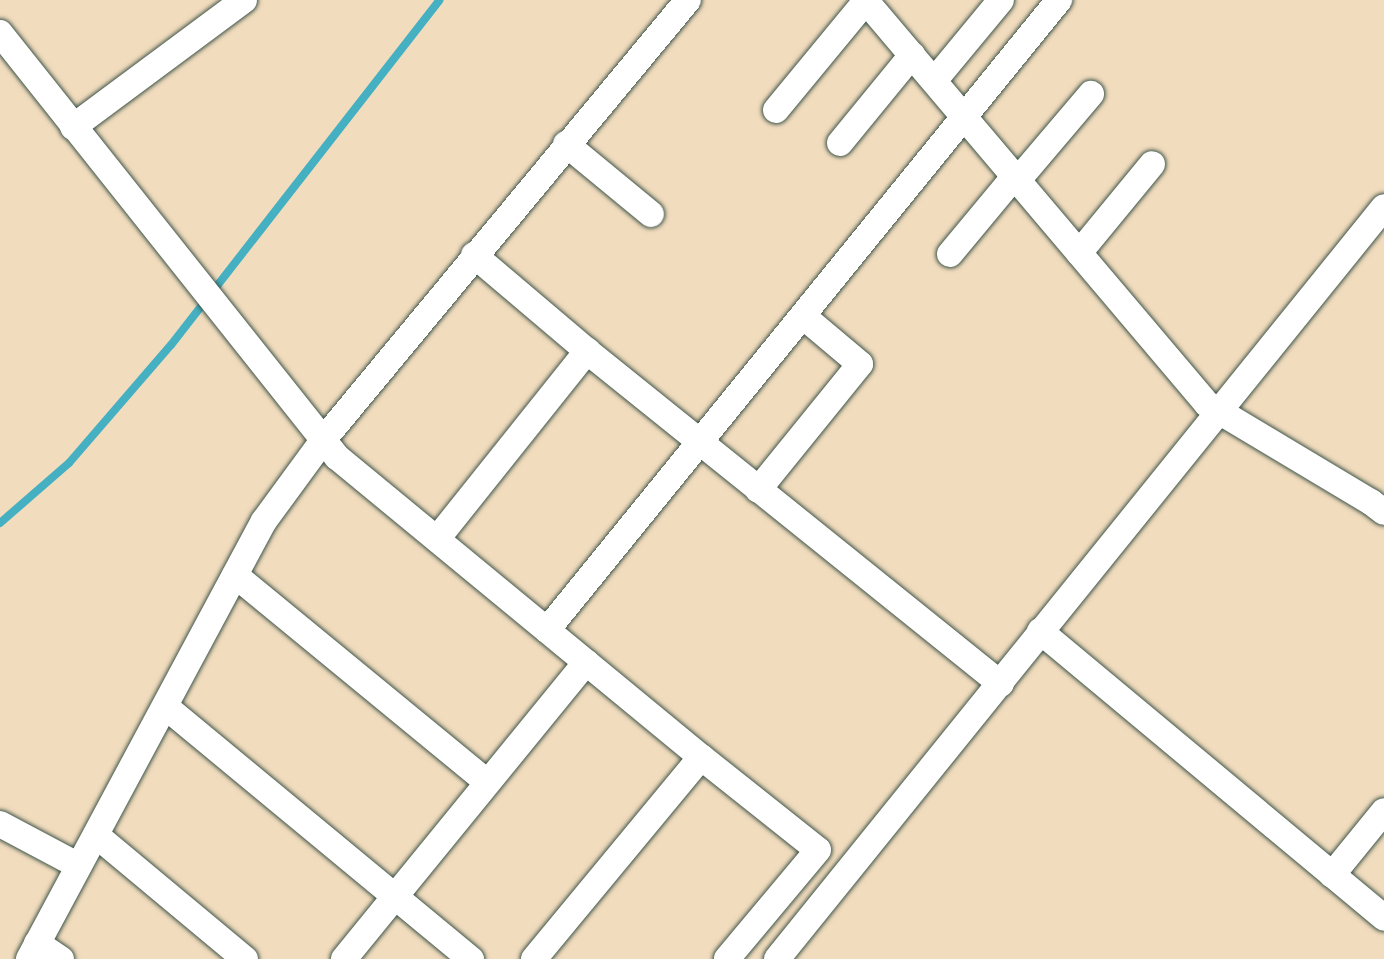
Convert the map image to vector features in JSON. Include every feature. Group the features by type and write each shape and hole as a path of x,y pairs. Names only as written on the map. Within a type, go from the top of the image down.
{"street":[{"path":"73,127 244,0"},
{"path":"61,959 33,951 264,521 324,439 566,144 688,0"},
{"path":"934,81 1002,0"},
{"path":"547,630 1059,0"},
{"path":"776,110 865,1 1207,404 1384,512"},
{"path":"0,33 337,457 701,757 818,850 727,959"},
{"path":"840,142 912,55"},
{"path":"950,254 1009,183 1018,180 1091,94"},
{"path":"566,144 651,214"},
{"path":"1079,253 1152,164"},
{"path":"777,959 1384,207"},
{"path":"474,255 758,490 1001,684"},
{"path":"758,490 860,363 803,316"},
{"path":"437,539 588,351"},
{"path":"235,575 488,782"},
{"path":"1040,631 1384,918"},
{"path":"344,959 586,662"},
{"path":"166,707 471,959"},
{"path":"534,959 701,757"},
{"path":"1332,875 1384,811"},
{"path":"0,824 79,866"},
{"path":"96,835 245,959"}],"waterway":[{"path":"0,523 69,463 171,345 440,0"}]}
